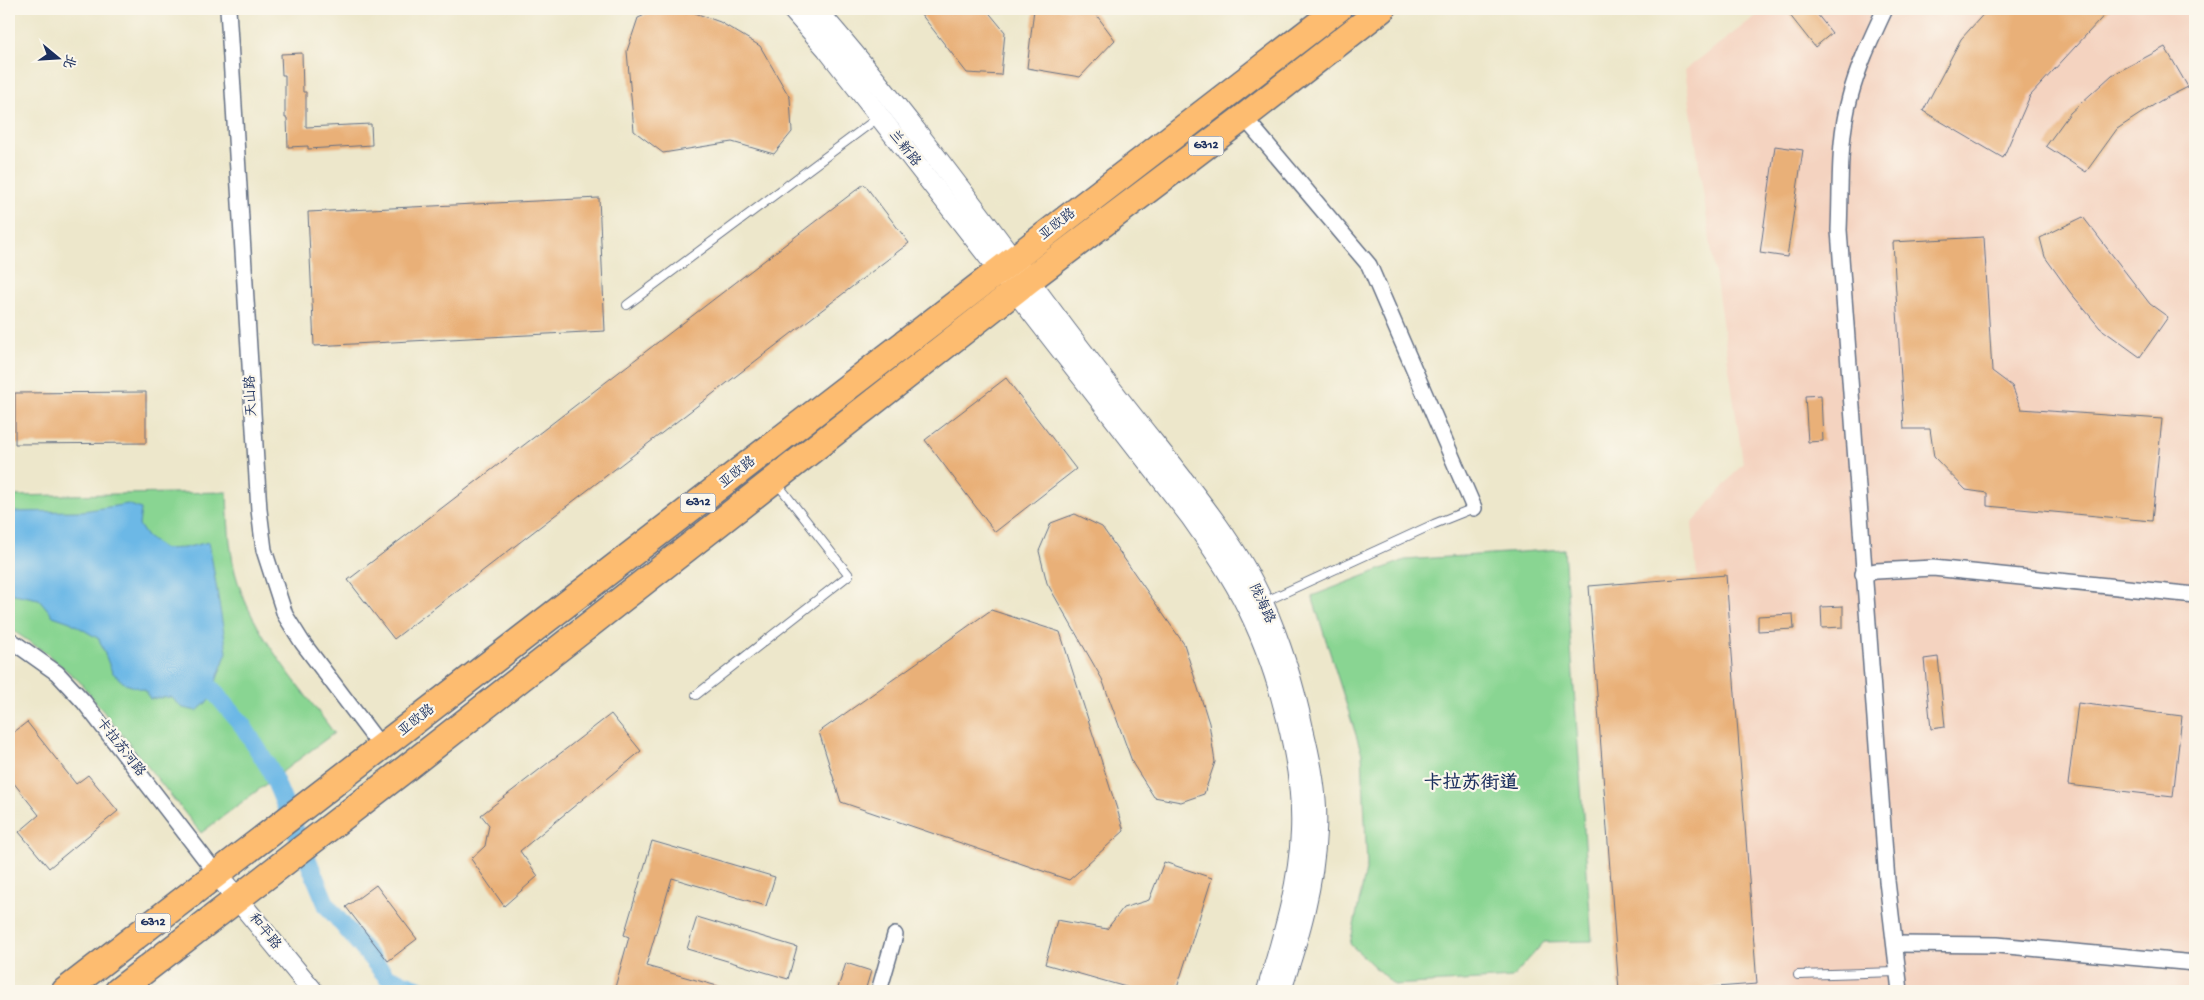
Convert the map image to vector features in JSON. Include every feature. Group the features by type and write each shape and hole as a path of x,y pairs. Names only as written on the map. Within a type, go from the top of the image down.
{"highway":[{"name":"亚欧路","path":"65,991 1338,9"},
{"name":"亚欧路","path":"118,991 238,900 774,478 1382,9"}],"street":[{"name":"天山路","path":"228,9 259,510 264,550 285,615 302,642 382,748"},
{"name":"兰新路","path":"792,9 827,49 887,110"},
{"name":"兰新路","path":"816,9 887,110 1022,286"},
{"path":"1885,9 1868,45 1850,97 1842,142 1839,230 1887,881 1900,991"},
{"path":"1244,117 1369,265 1474,508"},
{"name":"陇海路","path":"1022,286 1220,560 1256,606 1296,694 1311,765 1316,829 1311,885 1298,937 1281,991"},
{"path":"1863,574 1876,571 1933,568 2195,595"},
{"name":"陇海路","path":"1256,606 1298,764 1300,798 1301,833 1296,877 1285,930 1267,991"},
{"name":"卡拉苏河路","path":"9,639 57,673 84,702 216,873"},
{"name":"和平路","path":"216,873 313,991"},
{"path":"879,991 896,935"},
{"path":"1895,944 1997,945 2195,964"}],"lane":[{"path":"627,306 887,110"},
{"path":"696,695 850,575 774,478"},
{"path":"1256,606 1434,524 1474,508"},
{"path":"1798,975 1897,972"}],"shaded area":[{"path":"1765,9 2195,9 2195,991 1737,991 1692,524 1743,463 1685,70"}],"green space":[{"path":"227,492 231,552 242,594 252,616 277,657 334,733 201,833 79,681 46,653 9,628 9,496"},
{"path":"1564,549 1592,941 1544,942 1512,978 1394,985 1350,944 1367,865 1362,754 1312,596 1405,560"}],"water":[{"path":"128,504 141,509 139,525 147,537 165,549 184,548 209,542 227,652 209,700 197,711 183,708 171,697 150,699 145,690 125,684 112,672 99,639 70,622 53,616 39,599 9,593 9,512 83,511"}],"building":[{"path":"659,9 684,9 720,22 760,46 790,98 792,132 774,154 732,142 663,153 634,131 627,51 638,18"},
{"path":"917,9 986,9 1005,32 1001,75 967,73"},
{"path":"1034,9 1092,9 1115,40 1080,77 1027,68"},
{"path":"1785,9 1813,9 1832,33 1815,47"},
{"path":"1988,9 2110,9 2030,96 2003,158 1923,111 1961,39"},
{"path":"2165,47 2188,87 2160,101 2117,129 2086,172 2046,146 2070,113 2112,75"},
{"path":"302,53 303,92 306,92 306,127 371,124 372,145 308,149 308,146 288,147 287,118 285,118 285,75 282,75 281,54"},
{"path":"1775,146 1803,150 1787,257 1760,253"},
{"path":"864,184 909,243 394,639 348,580"},
{"path":"599,198 605,331 314,346 308,212"},
{"path":"2083,217 2150,304 2168,317 2140,357 2100,328 2070,292 2045,257 2040,238"},
{"path":"1984,237 1992,371 2012,386 2021,409 2162,419 2152,521 1987,506 1987,493 1966,490 1934,457 1930,429 1904,429 1893,242"},
{"path":"1006,378 1076,469 995,532 925,440"},
{"path":"146,392 146,443 15,444 15,393"},
{"path":"1821,395 1823,441 1808,442 1805,396"},
{"path":"1075,514 1102,527 1184,644 1209,723 1215,762 1204,794 1181,802 1154,797 1133,764 1102,679 1047,583 1039,551 1051,523"},
{"path":"1726,575 1757,984 1662,991 1619,991 1589,586"},
{"path":"1843,606 1843,627 1822,628 1821,607"},
{"path":"991,610 1060,632 1124,831 1069,880 841,802 819,732"},
{"path":"1793,614 1794,629 1758,631 1758,616"},
{"path":"1938,657 1945,727 1931,729 1924,659"},
{"path":"2078,703 2182,716 2173,797 2068,785"},
{"path":"611,714 641,751 520,851 538,876 504,906 471,859 485,846 489,825 481,815"},
{"path":"27,722 76,784 88,775 118,811 49,868 19,832 39,815 9,777 9,736"},
{"path":"652,841 775,877 766,906 672,878 646,966 721,987 721,991 614,991 629,937 624,935"},
{"path":"1164,862 1212,878 1176,991 1140,991 1045,964 1057,920 1107,929 1123,908 1149,900"},
{"path":"376,885 417,939 388,961 346,907"},
{"path":"697,917 797,947 788,979 687,949"},
{"path":"846,963 871,971 865,991 837,991"}],"waterway":[{"path":"196,673 243,726 270,769 327,906 387,977 425,991"}],"district":[{"name":"卡拉苏街道","path":"1471,784"}]}
